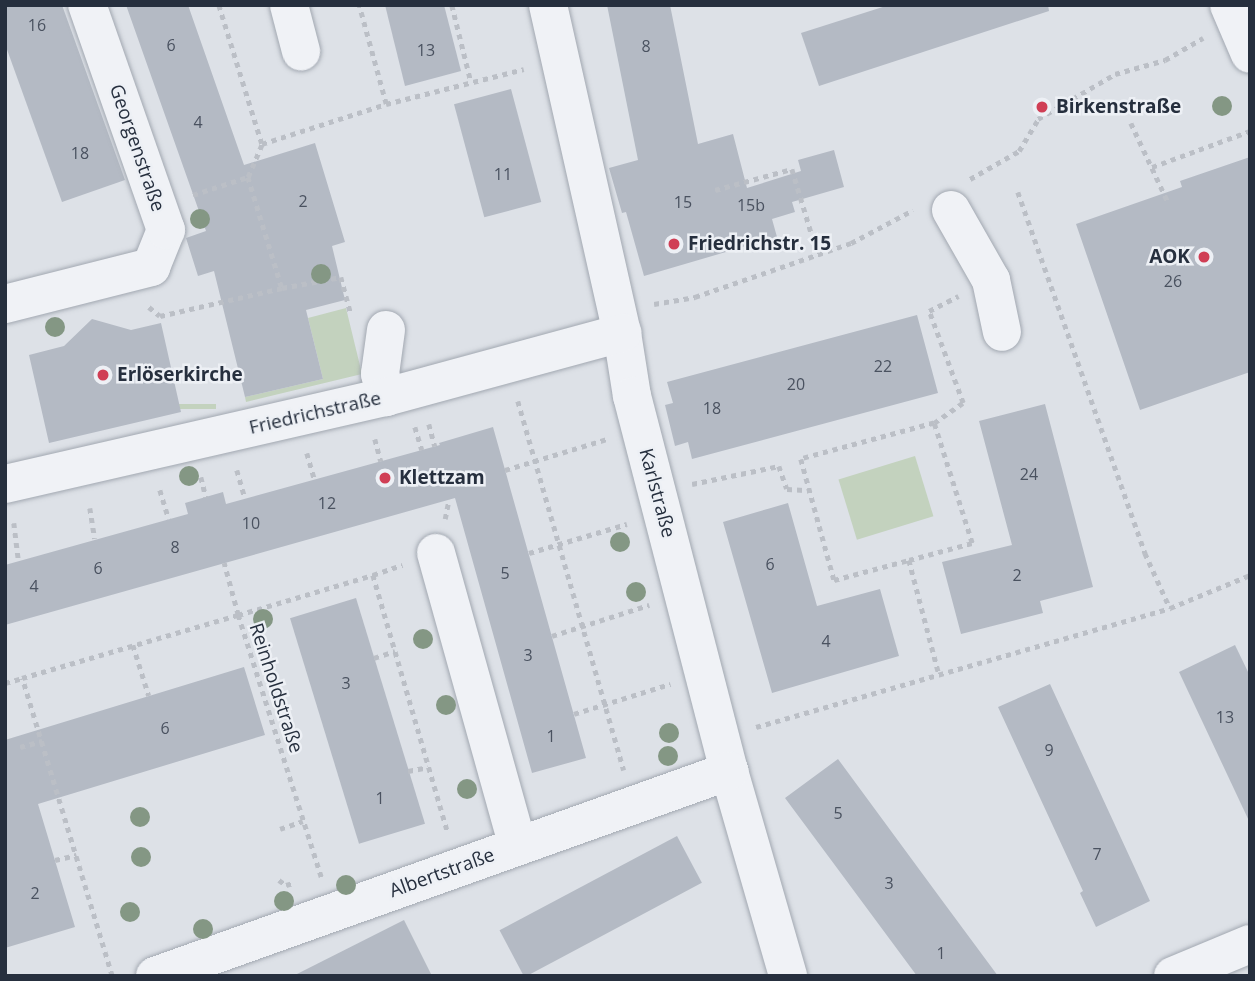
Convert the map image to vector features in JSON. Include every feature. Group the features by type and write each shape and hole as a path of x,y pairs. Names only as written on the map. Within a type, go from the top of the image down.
{"street":[{"name":"Georgenstraße","path":"5,304 150,267 166,230 87,5"},
{"path":"289,5 302,51"},
{"name":"Karlstraße","path":"548,5 620,323 632,396 725,754 788,976"},
{"path":"947,199 991,280 1002,332"},
{"name":"Friedrichstraße","path":"5,484 399,407 620,323"},
{"path":"370,329 380,374 399,407"},
{"path":"436,553 518,846"},
{"name":"Albertstraße","path":"155,976 634,805 725,754"},
{"path":"1173,976 1250,944"}],"path":[{"path":"452,5 471,82"},
{"path":"620,323 851,243 947,199 1020,151 1038,120 1115,74 1165,60 1241,30"},
{"path":"386,104 525,69"},
{"path":"1132,123 1169,204"},
{"path":"1152,167 1250,131"},
{"path":"262,144 248,177 282,288"},
{"path":"715,190 792,169 818,255"},
{"path":"158,207 248,177"},
{"path":"1018,192 1145,553 1170,608"},
{"path":"114,276 160,316 341,276 370,329"},
{"path":"934,423 972,542 834,580 801,459 934,423 963,403 929,311 991,280"},
{"path":"515,390 634,805"},
{"path":"399,407 422,450"},
{"path":"426,413 435,446"},
{"path":"505,470 608,439"},
{"path":"378,451 381,461"},
{"path":"307,452 314,478"},
{"path":"687,485 779,466 787,489 809,489"},
{"path":"237,470 245,498"},
{"path":"201,479 206,497"},
{"path":"160,490 169,519"},
{"path":"90,508 95,540"},
{"path":"529,553 632,522"},
{"path":"14,523 19,561"},
{"path":"909,560 939,674"},
{"path":"5,683 238,615 224,563"},
{"name":"Reinholdstraße","path":"333,913 238,615 373,575 457,867"},
{"path":"725,754 939,674 1170,608 1250,575"},
{"path":"552,636 653,604"},
{"path":"133,645 149,696"},
{"path":"374,658 395,651"},
{"path":"23,678 113,976"},
{"path":"574,714 674,682"},
{"path":"20,747 41,741"},
{"path":"408,771 428,767"},
{"path":"280,829 303,821"},
{"path":"55,860 76,855"},
{"path":"309,878 320,874"},
{"path":"279,880 286,886 297,881"}],"green space":[{"path":"346,308 362,374 246,402 245,397 323,379 308,318"},
{"path":"83,404 216,404 216,409 83,409"},
{"path":"915,456 933,516 857,540 838,479"}],"building":[{"path":"5,5 62,5 125,180 62,202 5,44"},
{"path":"126,5 188,5 244,165 315,143 345,242 332,246 345,300 306,310 323,379 245,397 214,271 198,276 186,238 206,231"},
{"path":"385,5 444,5 461,71 405,86"},
{"path":"607,5 670,5 698,144 733,134 747,188 801,171 798,160 834,150 844,187 792,202 795,212 772,219 777,237 644,276 626,212 622,213 609,168 638,160"},
{"path":"889,5 1048,5 1049,11 819,86 801,33"},
{"path":"511,89 541,202 484,217 454,104"},
{"path":"1250,157 1250,372 1140,410 1076,224 1182,187 1180,181"},
{"path":"917,315 938,393 692,459 688,442 675,446 665,405 673,403 667,382"},
{"name":"Erlöserkirche","path":"92,319 131,330 161,323 181,412 49,443 29,355 64,346"},
{"path":"1045,404 1093,587 1040,601 1043,613 961,634 942,562 1012,545 979,421"},
{"path":"493,427 586,758 532,773 455,498 5,625 5,565 188,514 185,503 223,492 226,504 440,445 439,443"},
{"path":"788,503 817,606 880,589 899,656 772,693 723,522"},
{"path":"356,598 425,824 359,844 290,618"},
{"path":"1235,645 1250,676 1250,823 1179,672"},
{"path":"244,667 265,735 38,804 75,927 5,948 5,740"},
{"path":"1050,684 1150,901 1096,927 1080,893 1083,891 998,707"},
{"path":"838,759 998,976 917,976 785,798"},
{"path":"677,836 702,883 527,976 524,976 500,930"},
{"path":"404,920 432,976 293,976"}],"place":[{"name":"Birkenstraße","path":"1042,107"},
{"name":"Friedrichstr. 15","path":"674,244"},
{"name":"AOK","path":"1204,257"},
{"name":"Erlöserkirche","path":"103,375"},
{"name":"Klettzam","path":"385,478"}]}
